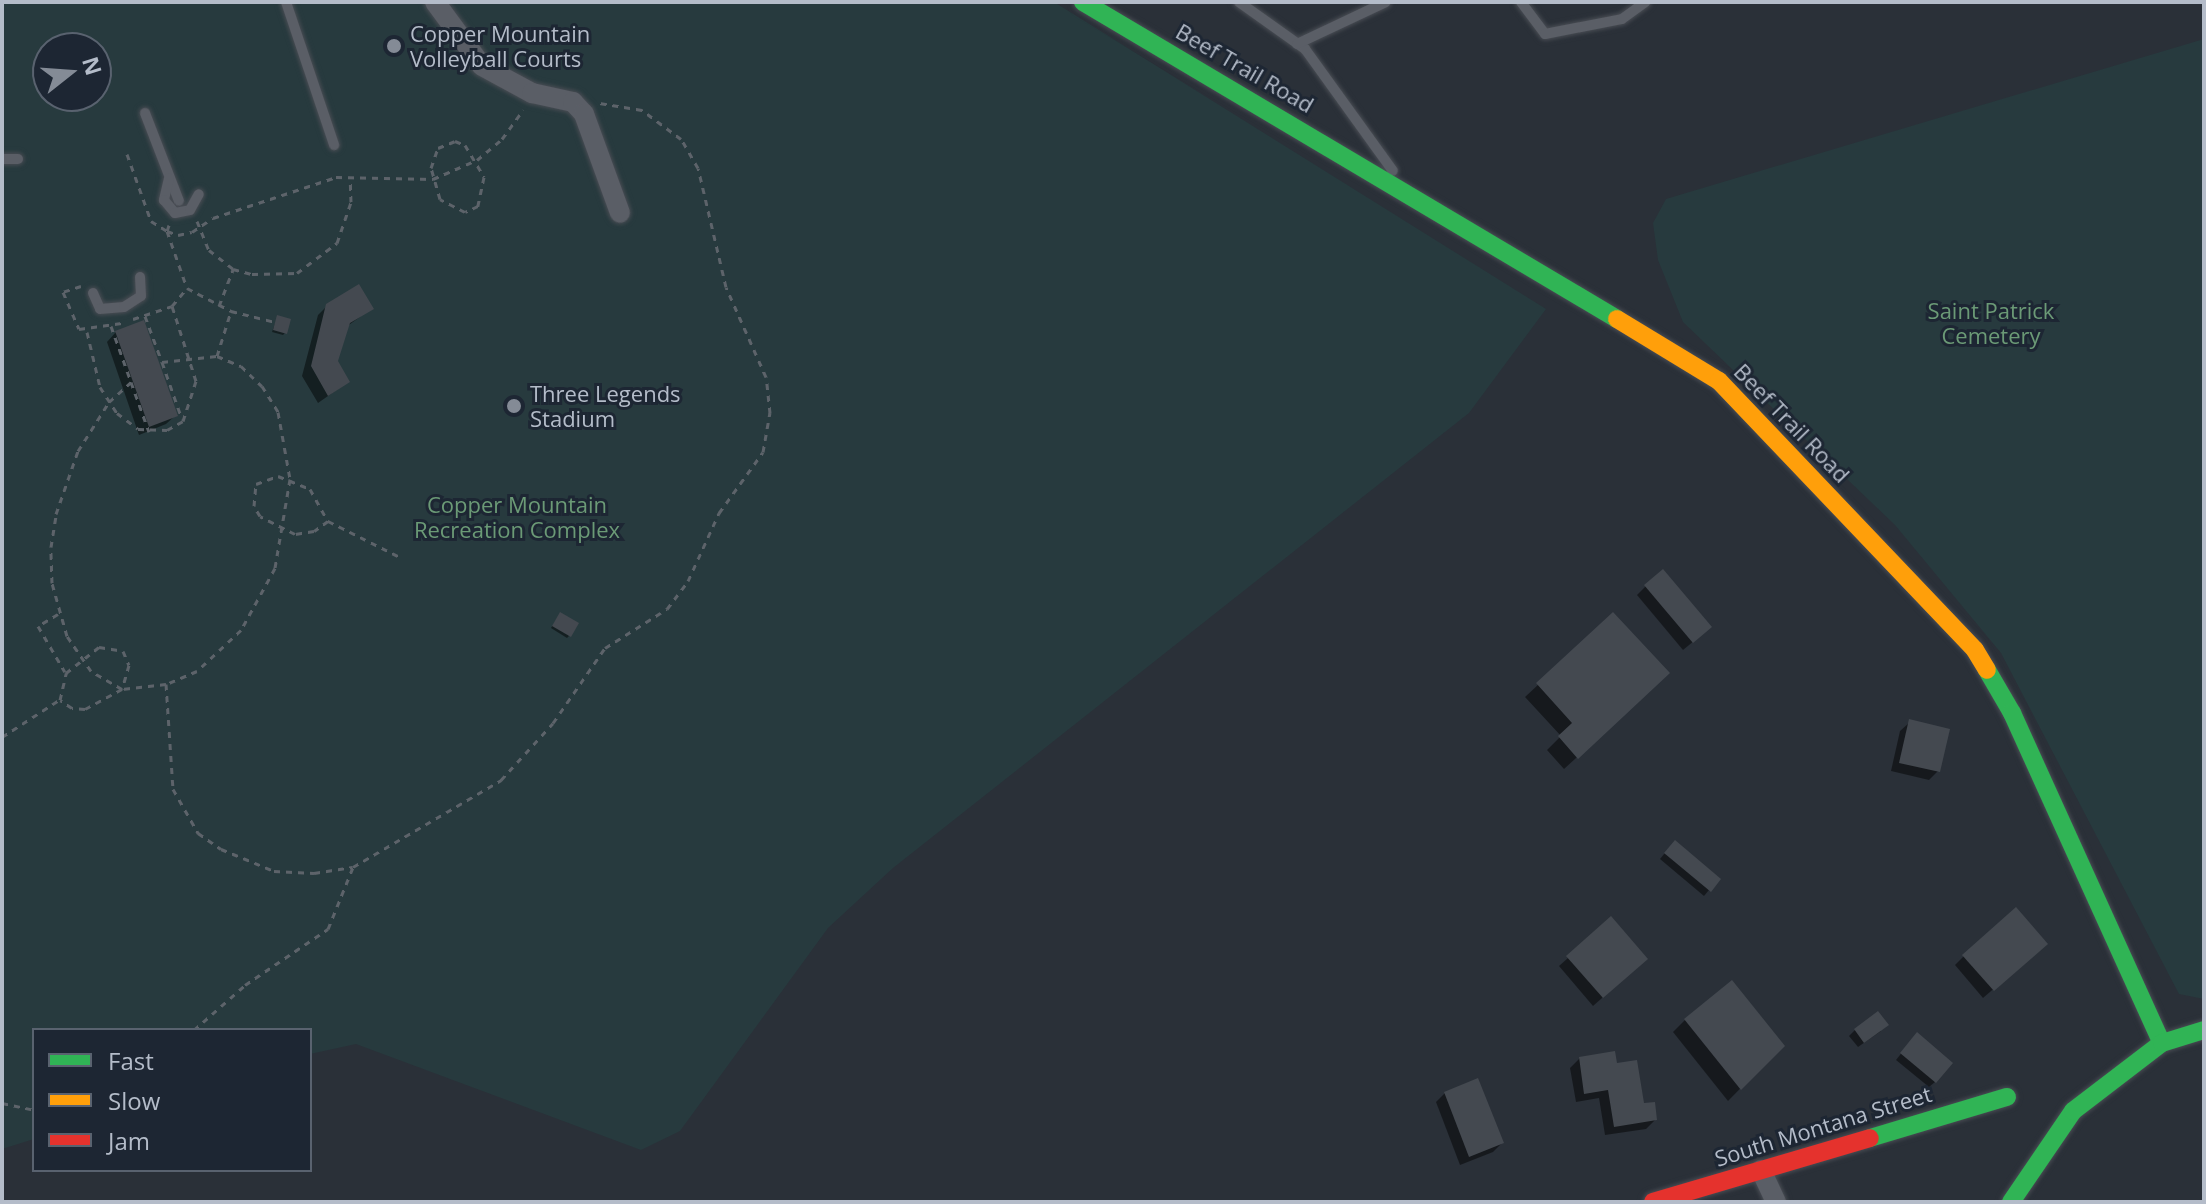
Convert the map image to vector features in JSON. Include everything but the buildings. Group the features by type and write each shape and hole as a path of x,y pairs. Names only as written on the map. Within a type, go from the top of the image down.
{"street":[{"path":"435,2 482,66 532,93 573,102 593,127 620,213"},
{"name":"Beef Trail Road","path":"1083,2 1406,189 1719,381 1975,650 2012,713 2162,1043"},
{"path":"2011,1202 2073,1111 2162,1043 2204,1030"},
{"name":"South Montana Street","path":"1653,1202 2007,1097"},
{"path":"1761,1170 1776,1202"}],"lane":[{"path":"286,2 334,145"},
{"path":"1239,2 1297,44 1406,189"},
{"path":"1297,44 1386,2"},
{"path":"1521,2 1545,34 1622,19 1645,2"},
{"path":"145,113 179,201"},
{"path":"2,159 18,159"},
{"path":"169,178 164,200 175,213 190,210 199,194"},
{"path":"93,293 100,309 124,307 141,296 140,277"}],"path":[{"path":"127,154 151,221 178,235 202,228 213,218 350,177 433,179 477,160 502,139 532,93"},
{"path":"166,684 173,789 198,833 221,849 274,871 314,873 353,867 408,832 478,797 528,754 605,648 667,609 688,581 719,513 763,452 770,413 766,377 726,287 698,168 681,139 642,110 573,102"},
{"path":"445,143 465,145 477,160 484,193 478,206 465,212 440,199 433,179 432,155 445,143"},
{"path":"202,228 209,250 233,269 286,275 318,262 344,231 350,177"},
{"path":"175,213 167,231 187,288 231,311 275,322"},
{"path":"219,306 233,269"},
{"path":"172,306 192,355 196,381 183,421"},
{"path":"217,356 231,311"},
{"path":"145,316 183,421"},
{"path":"111,326 149,432"},
{"path":"87,332 90,358 109,402 127,422 149,432 183,421"},
{"path":"60,700 85,709 122,689 166,684 197,671 241,630 275,568 284,530 290,479 278,412 241,366 217,356 192,355 162,362"},
{"path":"122,689 80,658 58,614 52,583 56,514 78,451 109,402 131,382"},
{"path":"328,521 306,534 284,530 260,516 253,494 266,478 290,479 318,497 328,521 400,557"},
{"path":"58,614 38,626 66,673"},
{"path":"2,737 60,700 66,673 80,658 99,647 123,651 129,665 122,689"},
{"path":"196,1028 245,985 328,929 353,867"},
{"path":"2,1103 32,1110"}],"green space":[{"name":"Copper Mountain Recreation Complex","path":"2,2 1054,2 1546,309 1469,413 893,868 828,928 680,1131 641,1150 356,1044 312,1054 312,1028 32,1028 32,1140 2,1149"},
{"name":"Saint Patrick Cemetery","path":"2204,39 2204,999 2179,994 2001,653 1895,525 1683,322 1658,260 1653,223 1666,199"}],"traffic: fast":[{"path":"1083,2 1617,319"},
{"path":"1987,670 2012,713 2162,1043"},
{"path":"2011,1202 2073,1111 2162,1043 2204,1030"},
{"path":"1870,1138 2007,1097"}],"traffic: slow":[{"path":"1617,319 1719,381 1975,650 1987,670"}],"traffic: jam":[{"path":"1653,1202 1870,1138"}],"place":[{"name":"Copper Mountain Volleyball Courts","path":"394,46"},
{"name":"Three Legends Stadium","path":"514,406"}]}
